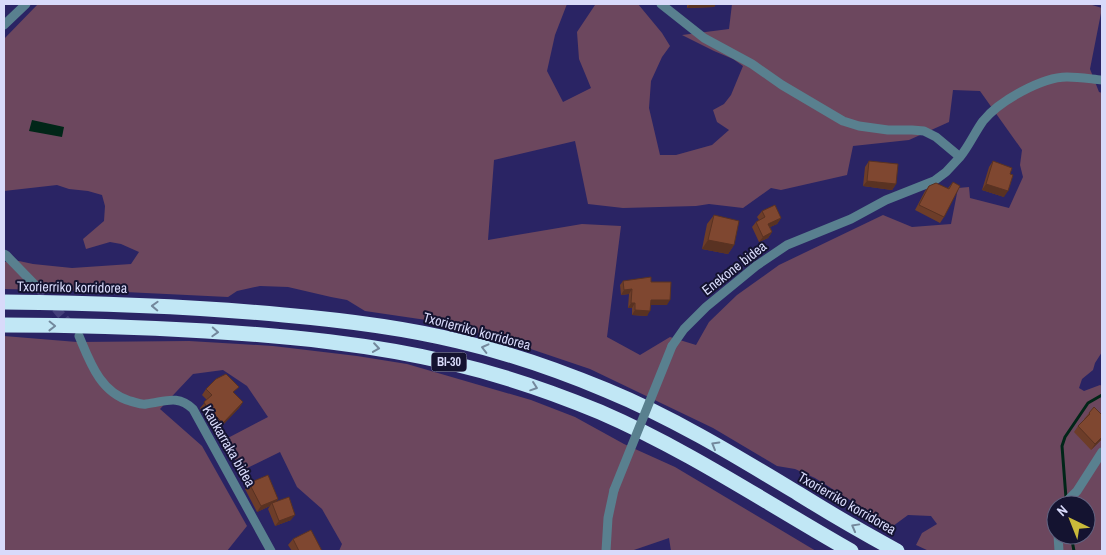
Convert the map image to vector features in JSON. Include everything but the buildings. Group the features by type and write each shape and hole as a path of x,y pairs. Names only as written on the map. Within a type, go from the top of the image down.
{"highway":[{"name":"Txorierriko korridorea","path":"4,302 166,306 300,316 397,329 495,350 562,372 652,411 694,432 847,523 898,551"},
{"name":"BI-30","path":"4,325 165,329 342,343 393,351 488,372 554,393 642,431 712,469 851,551"}],"street":[{"path":"4,25 26,4"},
{"path":"661,4 704,38 752,64 782,85 842,121 859,126 888,130 924,131 936,137 960,157"},
{"name":"Enekone bidea","path":"606,551 608,518 614,490 672,346 706,307 756,266 787,245 851,219 886,200 934,181 946,172 960,157 982,123 991,113 1016,94 1048,80 1067,77 1102,80"},
{"path":"4,254 38,288"},
{"name":"Kaukarraka bidea","path":"79,336 102,382 120,398 143,405 178,400 186,403 193,409 271,551"},
{"path":"1073,495 1102,452"}],"shaded area":[{"path":"38,4 567,4 555,35 547,71 563,102 591,88 579,59 577,32 595,5 638,4 662,33 670,46 662,57 651,81 649,108 660,155 676,155 712,145 729,130 717,122 713,110 724,104 731,95 743,66 733,59 682,35 729,29 732,4 1089,4 1102,8 1090,69 1099,92 1102,93 1102,352 1093,370 1082,379 1079,388 1084,391 1102,386 1102,551 929,551 916,545 922,533 937,524 931,516 908,515 889,529 883,528 869,512 815,478 795,469 777,466 713,428 590,369 468,330 433,321 365,311 347,300 288,287 260,286 237,291 228,297 4,289 4,262 19,261 72,268 131,264 139,252 121,244 110,242 86,249 83,239 104,221 105,206 102,195 57,185 4,191 4,39","holes":["953,90 980,91 1022,150 1020,165 1023,177 1009,208 970,198 969,187 958,188 951,224 912,227 883,215 779,265 737,295 709,322 696,345 670,337 640,355 607,337 621,226 582,224 488,240 494,160 575,141 588,204 623,208 709,204 743,208 771,188 781,190 847,175 853,146 909,140 949,122"]},
{"path":"32,120 64,127 62,137 29,131"},
{"path":"4,336 77,342 189,341 273,346 407,364 531,400 575,417 624,444 675,467 816,551 671,551 669,538 631,551 339,551 342,544 322,509 297,487 280,452 241,471 224,440 268,417 247,386 223,370 193,374 160,409 202,446 247,526 227,551 4,551"}],"waterway":[{"path":"1066,495 1062,446 1065,437 1088,403 1102,395"},
{"path":"1073,545 1074,551"}],"tunnel":[{"path":"38,288 71,326"}]}
